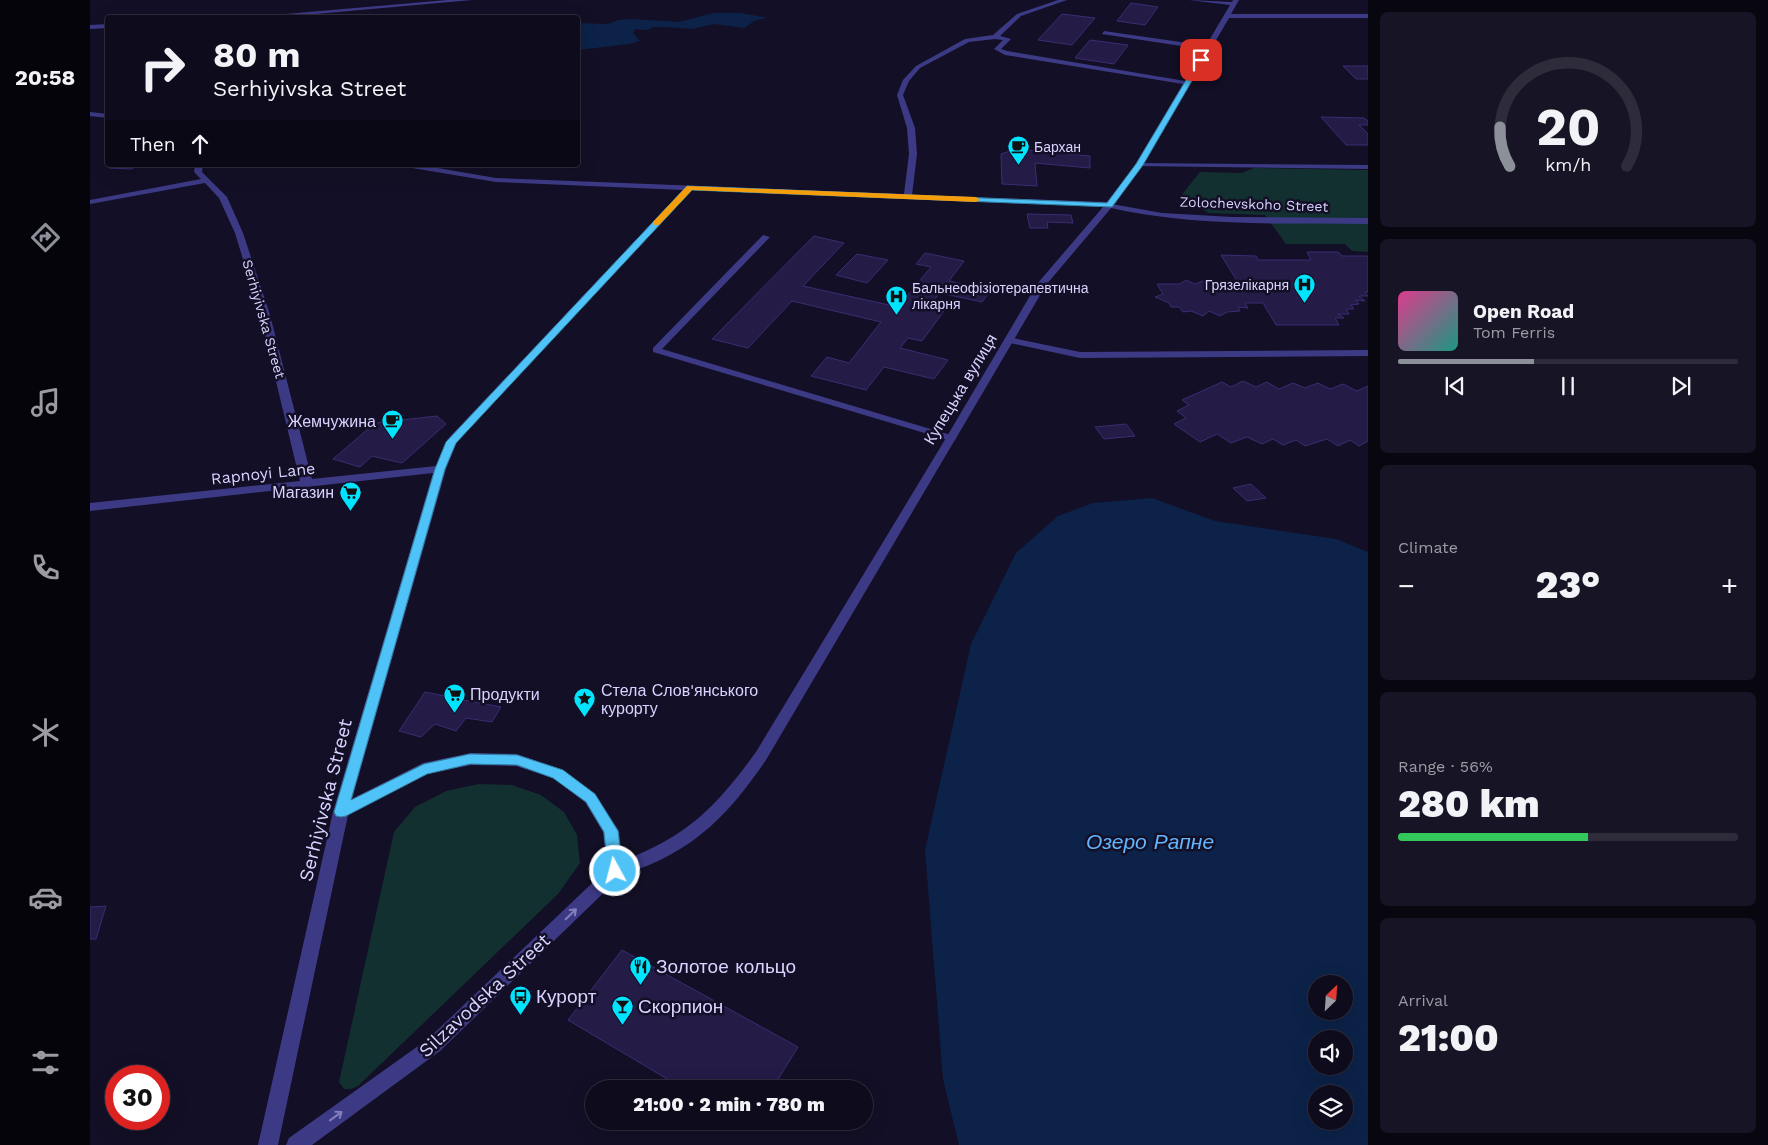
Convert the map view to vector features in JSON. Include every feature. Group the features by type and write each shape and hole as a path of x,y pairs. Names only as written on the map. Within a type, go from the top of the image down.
{"street":[{"path":"312,15 469,0"},
{"path":"995,37 1019,15 1064,0"},
{"path":"1192,0 1235,2"},
{"name":"Купецька вулиця","path":"615,871 648,858 687,837 714,816 738,788 761,756 1042,284 1109,205 1139,165 1235,2"},
{"path":"1227,16 1368,16"},
{"path":"90,28 105,26"},
{"path":"908,197 913,154 910,128 900,95 906,80 918,67 966,40 995,37 1008,39 997,49 1005,54 1188,83"},
{"path":"90,114 105,116"},
{"name":"Serhiyivska Street","path":"199,167 198,172 205,181 223,197 238,233 265,315 307,484"},
{"name":"Zolochevskoho Street","path":"418,167 496,180 1109,205 1162,215 1232,220 1368,220"},
{"path":"90,202 205,181"},
{"name":"Serhiyivska Street","path":"268,1145 341,812 440,469 451,442 690,187"},
{"path":"1008,340 1080,355 1368,353"},
{"name":"Rapnoyi Lane","path":"90,507 440,469"},
{"path":"341,812 424,770 470,759 517,760 558,774 590,798 611,831 615,871"},
{"name":"Silzavodska Street","path":"296,1145 434,1045 615,871"}],"lane":[{"path":"1104,33 1208,48"},
{"path":"1139,165 1368,167"},
{"path":"766,237 656,350 950,438"}],"green space":[{"path":"1254,168 1368,170 1368,252 1352,251 1345,244 1286,244 1265,215 1209,213 1180,197 1200,172 1242,173"},
{"path":"479,784 512,785 541,795 564,812 577,835 580,863 558,894 358,1086 344,1089 339,1082 394,832 415,807 446,791"}],"water":[{"path":"713,13 741,13 768,18 756,20 744,28 714,24 692,29 653,27 647,30 635,29 633,33 640,41 580,50 580,23 607,24 619,20 633,19 679,22"},
{"name":"Озеро Рапне","path":"1152,498 1215,521 1336,539 1368,552 1368,1145 959,1145 943,1079 925,850 971,644 1016,553 1058,516 1093,503"}],"building":[{"path":"1131,3 1158,7 1145,25 1117,21"},
{"path":"1062,14 1095,18 1072,45 1038,40"},
{"path":"1090,40 1128,45 1114,64 1075,58"},
{"path":"1343,66 1368,66 1368,79 1356,79"},
{"path":"1321,117 1364,118 1368,121 1368,125 1359,125 1368,134 1368,145 1346,145"},
{"name":"Бархан","path":"1016,149 1090,156 1090,168 1035,163 1037,186 1002,184 1001,154"},
{"path":"110,167 134,167 132,169"},
{"path":"1027,214 1071,215 1073,223 1047,222 1048,228 1030,228"},
{"name":"Бальнеофізіотерапевтична лікарня","path":"814,236 844,243 803,286 898,307 931,267 916,264 925,253 964,261 949,281 991,290 982,302 940,293 931,304 946,308 922,341 908,338 900,348 948,360 934,379 884,367 866,390 811,376 827,357 849,363 881,322 792,301 748,348 712,339"},
{"path":"1307,252 1338,252 1342,256 1368,256 1368,292 1365,292 1368,296 1359,296 1365,301 1356,300 1359,304 1351,305 1354,309 1346,309 1349,314 1338,314 1344,318 1335,318 1339,325 1276,325 1263,303 1245,303 1248,308 1238,307 1240,311 1227,312 1220,316 1209,311 1203,316 1191,311 1183,312 1179,307 1171,307 1169,303 1155,297 1163,294 1157,284 1180,284 1186,280 1195,284 1203,281 1213,285 1239,284 1221,255 1256,256 1258,260 1311,260"},
{"path":"857,254 888,260 867,283 836,275"},
{"path":"1243,381 1256,387 1267,382 1279,389 1293,383 1305,388 1318,383 1330,389 1343,384 1357,391 1368,386 1368,441 1359,446 1350,440 1338,446 1327,439 1305,446 1296,440 1283,445 1273,439 1262,444 1247,437 1231,443 1217,434 1200,442 1174,424 1186,418 1177,411 1189,405 1182,400 1222,382 1231,387"},
{"name":"Жемчужина","path":"437,416 446,424 402,463 372,456 360,467 333,459 375,423"},
{"path":"1126,424 1135,436 1104,439 1095,427"},
{"path":"1251,484 1266,498 1247,501 1233,488"},
{"name":"Продукти","path":"425,692 501,707 492,722 466,718 456,731 435,724 421,737 399,731"},
{"path":"106,906 96,939 90,939 90,907"},
{"name":"Золотое кольцо","path":"622,950 798,1047 778,1080 669,1080 568,1020"}],"slow traffic":[{"path":"656,223 690,187 976,200"}],"place":[{"name":"Бархан","path":"1018,166"},
{"name":"Грязелікарня","path":"1305,304"},
{"name":"Бальнеофізіотерапевтична лікарня","path":"896,315"},
{"name":"Жемчужина","path":"392,440"},
{"name":"Магазин","path":"350,511"},
{"name":"Продукти","path":"454,713"},
{"name":"Стела Слов'янського курорту","path":"585,718"},
{"name":"Золотое кольцо","path":"640,985"},
{"name":"Курорт","path":"520,1015"},
{"name":"Скорпион","path":"622,1025"}],"route":[{"path":"615,871 611,831 590,798 558,774 517,760 470,759 424,770 341,812 440,469 451,442 690,187 1109,205 1139,165 1201,60"}]}
